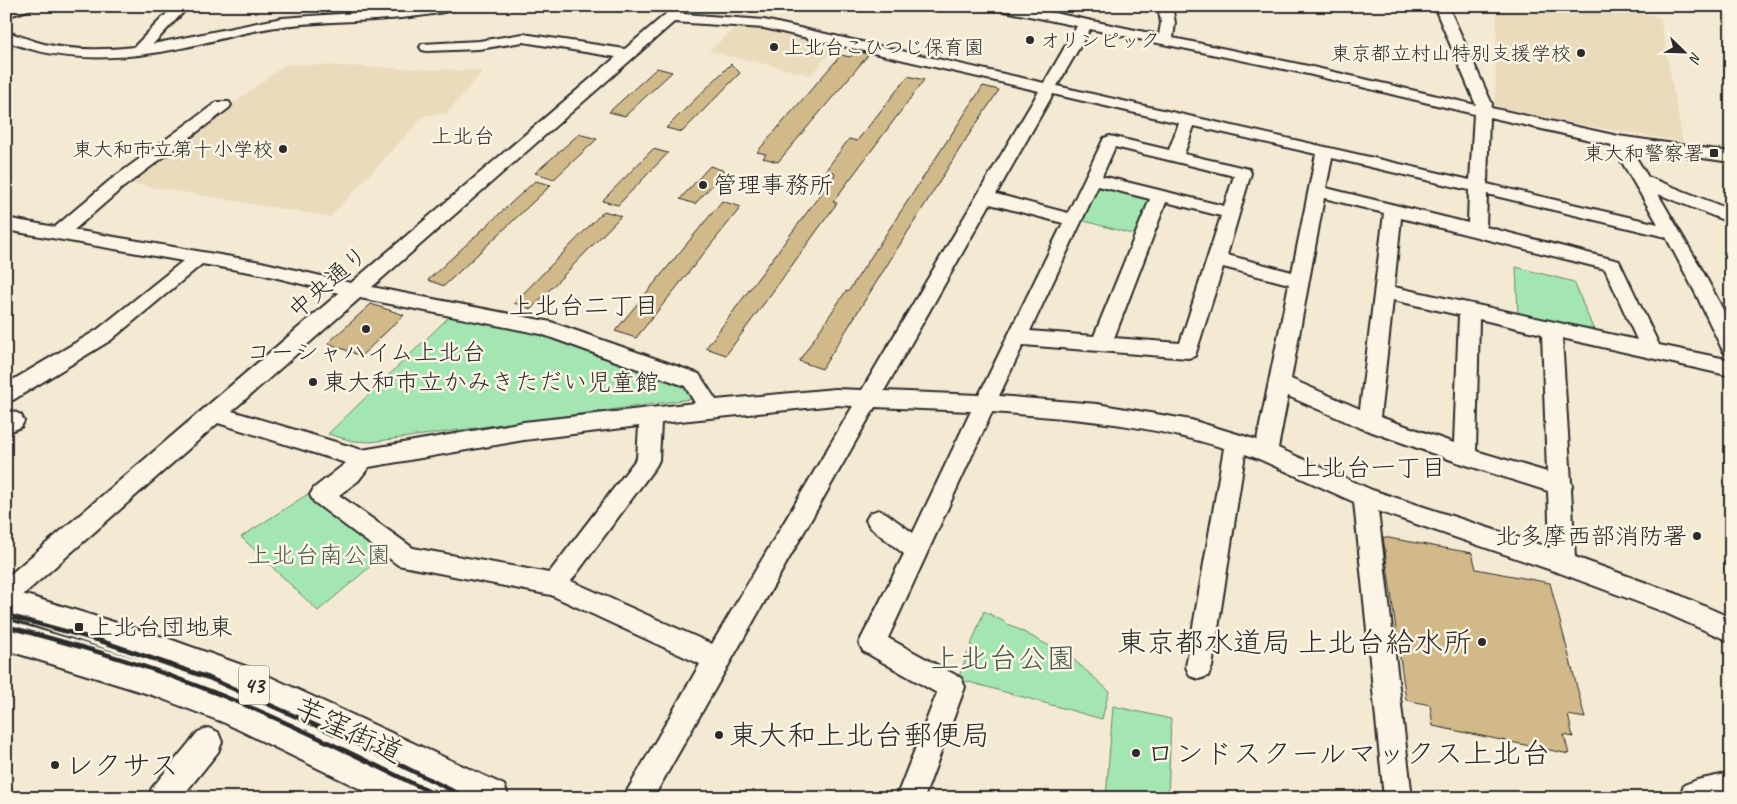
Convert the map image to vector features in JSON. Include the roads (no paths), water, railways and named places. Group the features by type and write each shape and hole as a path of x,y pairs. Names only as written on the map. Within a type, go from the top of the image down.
{"main road":[{"name":"芋窪街道","path":"6,603 172,655 253,685 490,798"},
{"name":"芋窪街道","path":"6,635 155,680 235,710 418,798"}],"street":[{"path":"6,13 26,6"},
{"path":"139,50 182,6"},
{"path":"6,36 22,44 63,53 139,50 171,46 265,24 325,17 415,13 452,6"},
{"path":"1000,6 1059,12 1086,23 1347,78 1618,141 1731,157"},
{"path":"1164,6 1168,23 1165,40"},
{"path":"1441,6 1484,104 1480,120 1477,231"},
{"path":"676,12 764,24 1325,151 1673,233"},
{"name":"中央通り","path":"6,594 676,12"},
{"path":"637,798 1086,23"},
{"path":"427,46 479,45 522,38 628,54"},
{"path":"60,232 115,185 223,105"},
{"path":"1175,157 1188,120"},
{"path":"910,798 952,687 872,643 1110,141 1243,173 1188,351 1018,337"},
{"path":"1618,141 1723,312 1731,347"},
{"path":"1266,452 1325,151"},
{"path":"1093,180 1231,213"},
{"path":"1643,181 1731,217"},
{"path":"1318,191 1612,264 1652,351"},
{"path":"1101,344 1160,196"},
{"path":"985,197 1073,220"},
{"path":"1369,422 1393,210"},
{"path":"11,228 60,232 261,268 356,291 544,326 692,380 710,409"},
{"path":"6,394 104,335 199,257"},
{"path":"1216,259 1300,280"},
{"path":"1384,291 1731,368"},
{"path":"1465,456 1469,310"},
{"path":"1552,328 1561,486 1563,562"},
{"path":"1279,383 1369,422 1465,456 1561,486"},
{"path":"214,414 362,459 524,432 710,409 834,397 986,403 1097,412 1191,429 1266,452 1365,496 1563,562 1668,602 1731,630"},
{"path":"6,416 13,421 6,425"},
{"path":"554,585 648,460 651,416"},
{"path":"1199,667 1236,443"},
{"path":"362,459 350,474 322,495 407,558 554,585 717,659"},
{"path":"1365,496 1398,798"},
{"path":"878,520 917,550"},
{"path":"162,798 208,742"}],"railway":[{"path":"6,615 101,641 209,678 362,746 467,798"},
{"path":"6,626 155,670 210,691 311,734 442,798"}],"place":[{"name":"オリンピック","path":"1030,40"},
{"name":"上北台こひつじ保育園","path":"774,47"},
{"name":"東京都立村山特別支援学校","path":"1581,53"},
{"name":"東大和市立第十小学校","path":"283,149"},
{"name":"東大和警察署","path":"1714,153"},
{"name":"管理事務所","path":"703,185"},
{"name":"コーシャハイム上北台","path":"366,329"},
{"name":"東大和市立かみきただい児童館","path":"313,382"},
{"name":"北多摩西部消防署","path":"1697,536"},
{"name":"上北台団地東","path":"79,627"},
{"name":"東京都水道局 上北台給水所","path":"1482,642"},
{"name":"東大和上北台郵便局","path":"719,735"},
{"name":"ロンドスクールマックス上北台","path":"1136,753"},
{"name":"レクサス","path":"55,765"}],"district":[{"name":"上北台","path":"463,136"},
{"name":"上北台二丁目","path":"584,305"},
{"name":"上北台一丁目","path":"1371,467"}],"park label":[{"name":"上北台南公園","path":"319,555"},
{"name":"上北台公園","path":"1003,658"}]}
